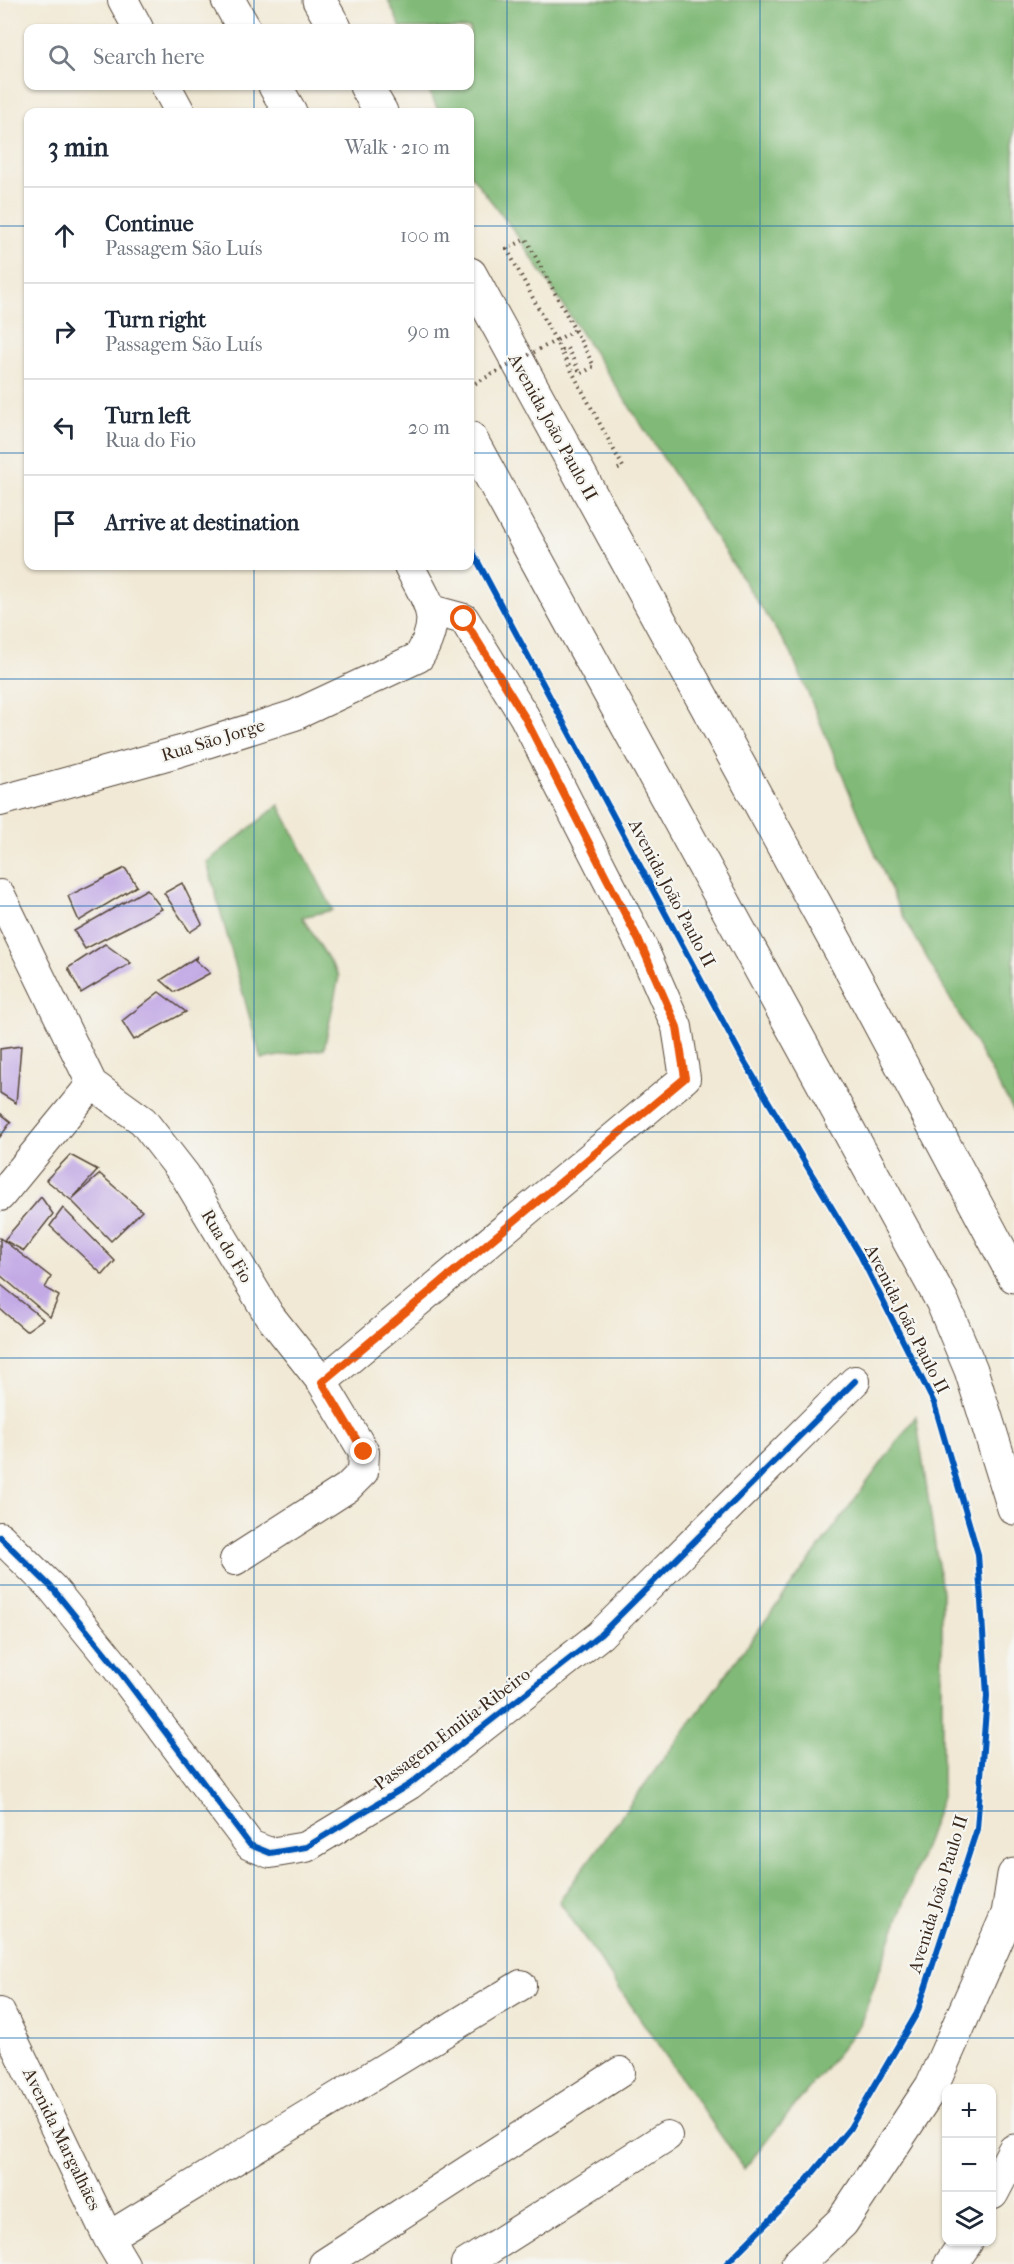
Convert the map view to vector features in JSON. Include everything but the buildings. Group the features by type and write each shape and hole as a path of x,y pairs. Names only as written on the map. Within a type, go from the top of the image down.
{"main road":[{"path":"228,0 242,24"},
{"path":"319,0 333,24"},
{"path":"277,90 288,108"},
{"path":"368,90 379,108"},
{"name":"Avenida João Paulo II","path":"474,281 843,955 1014,1276"},
{"name":"Avenida João Paulo II","path":"474,445 942,1301 971,1370 1014,1508"},
{"path":"798,2264 842,2222 932,2086 1008,1914 1014,1875"},
{"path":"993,2192 1014,2151"},
{"path":"951,2264 963,2246"}],"street":[{"path":"123,0 136,24"},
{"path":"168,90 178,108"},
{"path":"322,1382 685,1078 677,1027 643,949 524,716 464,619 431,610 411,570"},
{"name":"Rua São Jorge","path":"0,801 181,751 295,715 419,657 430,638 431,610"},
{"name":"Rua do Fio","path":"0,895 92,1084 143,1120 185,1175 269,1315 322,1382 364,1452 363,1472 347,1488 235,1560"},
{"path":"0,1196 92,1084"},
{"name":"Passagem Emilia Ribeiro","path":"0,1537 53,1589 117,1668 250,1845 270,1853 306,1847 410,1784 600,1635 855,1381"},
{"path":"108,2236 521,1985"},
{"name":"Avenida Margalhães","path":"4,2033 124,2264"},
{"path":"324,2264 620,2072"},
{"path":"466,2264 667,2136"}],"path":[{"path":"561,351 567,348 581,374 594,366 526,239 507,249 561,351 623,467 586,486"},
{"path":"474,384 575,330"}],"green space":[{"path":"388,0 1014,0 1014,1112 897,905 791,653 515,232 474,179 474,108 437,108 429,90 474,90 474,24 399,24"},
{"path":"279,805 333,910 302,917 339,976 324,1049 261,1059 207,862"},
{"path":"916,1416 942,1592 942,1797 860,2025 744,2169 559,1901"}],"cycle path":[{"path":"474,555 743,1059 860,1255 934,1403 978,1554 987,1696 977,1829 917,2013 850,2128 792,2198 726,2264"},
{"path":"0,1537 53,1589 117,1668 250,1845 270,1853 306,1847 410,1784 600,1635 855,1381"}],"route":[{"path":"364,1452 322,1382 685,1078 677,1027 643,949 524,716 464,619"}]}
